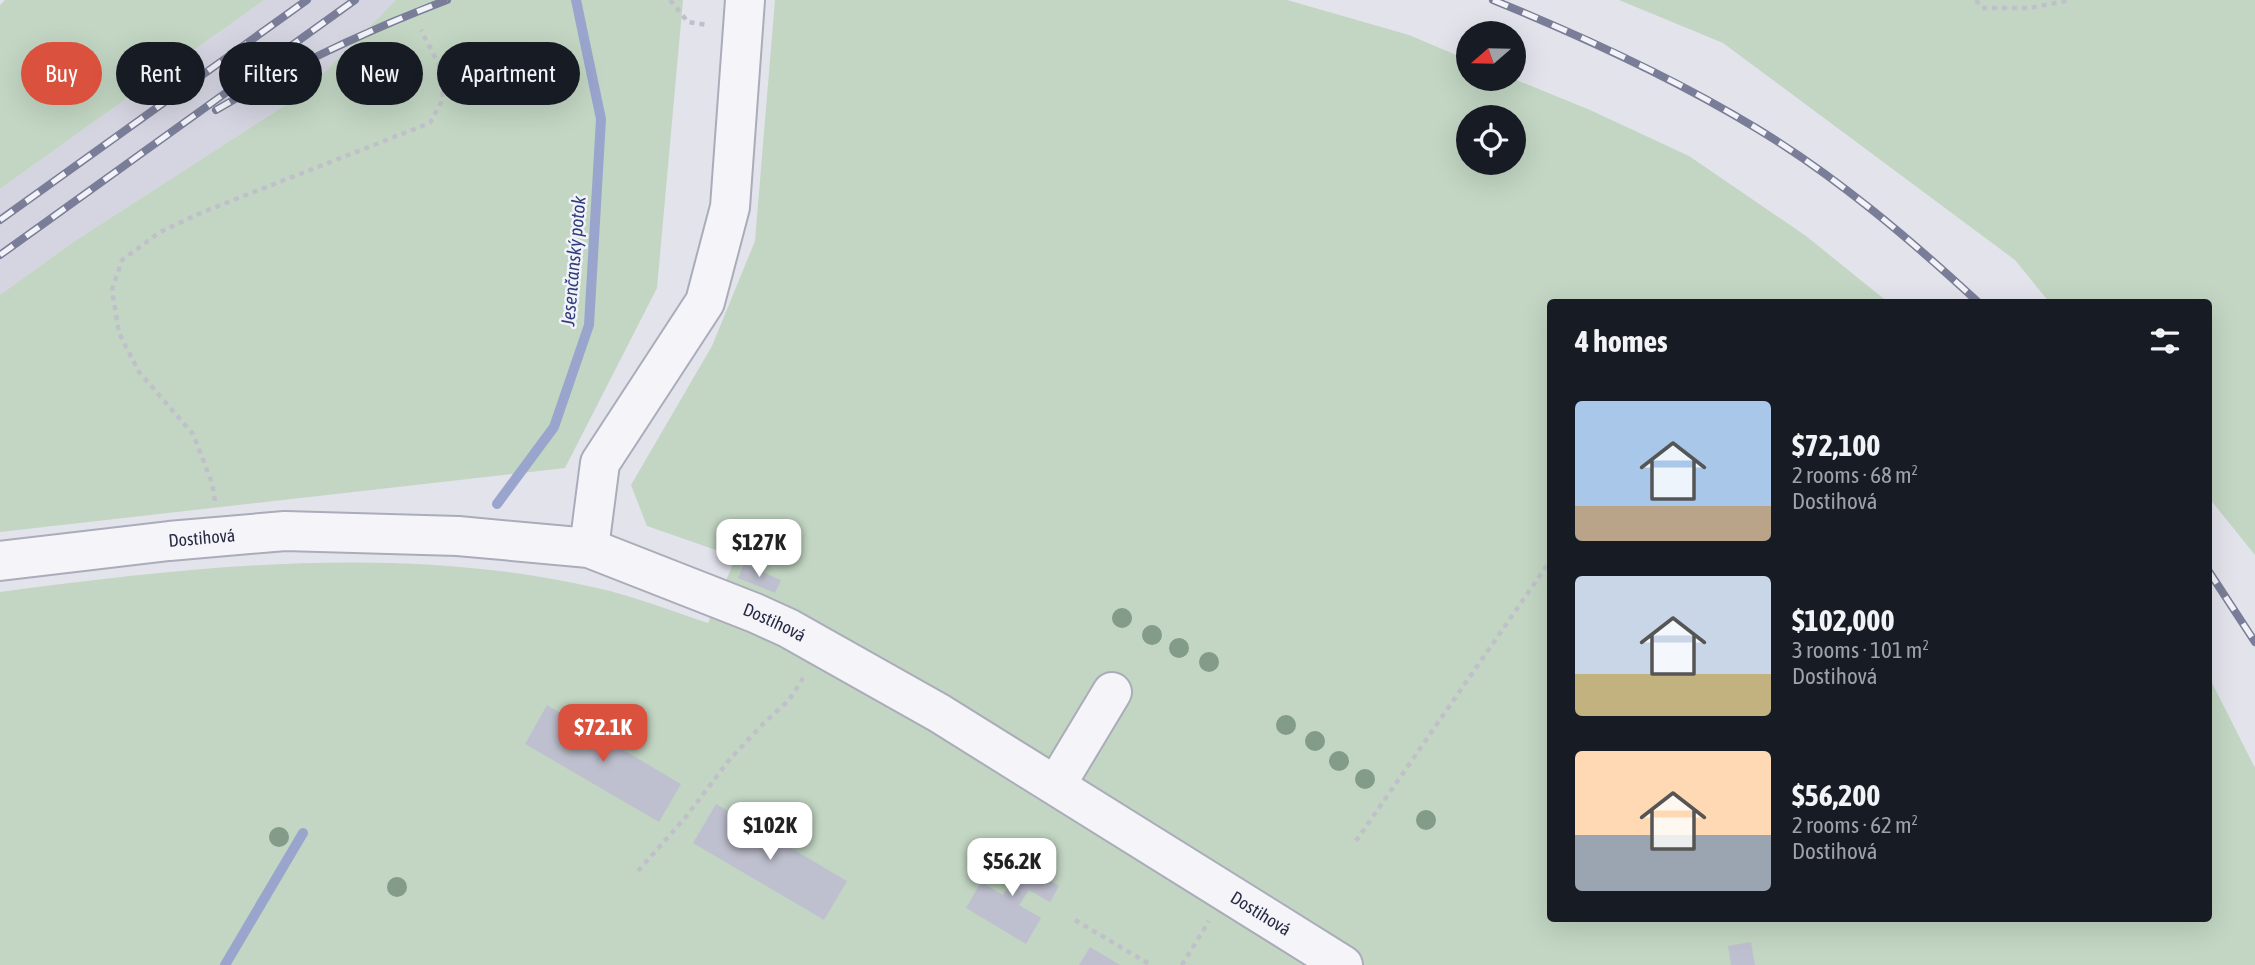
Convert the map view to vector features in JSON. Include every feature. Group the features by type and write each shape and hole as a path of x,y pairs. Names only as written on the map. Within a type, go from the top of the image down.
{"street":[{"path":"589,548 600,463 705,302 730,207 744,16"},
{"name":"Dostihová","path":"0,561 285,531 458,536 589,548 755,613 822,647 939,713 1343,965"},
{"path":"1056,785 1112,692"}],"path":[{"path":"670,0 688,22 744,16"},
{"path":"1976,0 1982,8 2030,8 2070,0"},
{"path":"221,536 212,483 193,434 139,372 119,333 112,290 122,260 160,232 203,212 430,123 443,99 439,67 421,30"},
{"path":"1356,841 1547,565"},
{"path":"638,871 685,818 730,759 789,700 822,647"},
{"path":"1075,920 1151,965"},
{"path":"1182,965 1209,920"}],"shaded area":[{"path":"264,0 396,0 354,42 336,42 336,61 322,75 322,42 219,42 219,105 285,105 72,243 0,295 0,189 117,105 205,105 205,42"}],"green space":[{"path":"5,0 264,0 205,42 116,42 117,105 0,189 0,5"},
{"path":"396,0 683,0 657,288 565,468 0,532 0,295 72,243 285,105 322,105 322,75 336,61 336,105 423,105 423,42 354,42"},
{"path":"775,0 1287,0 1409,35 1456,55 1456,91 1526,91 1526,84 1689,156 1806,236 1884,299 1547,299 1547,922 2212,922 2212,683 2255,768 2255,965 0,965 0,592 224,567 299,563 449,566 523,574 611,591 708,623 736,557 647,526 631,485 712,346 755,241"},
{"path":"1619,0 2255,0 2255,555 2212,502 2212,299 2047,299 2015,260 1723,43"}],"building":[{"path":"744,564 781,580 775,593 738,578"},
{"path":"547,705 681,784 659,822 525,744"},
{"path":"716,804 847,881 824,920 693,843"},
{"path":"1000,851 1059,886 1050,902 1029,890 1019,905 1041,918 1026,944 966,908 981,882 1003,895 1012,880 990,867"},
{"path":"1751,942 1755,965 1731,965 1728,946"},
{"path":"1090,947 1120,965 1079,965"}],"waterway":[{"name":"Jesenčanský potok","path":"497,504 554,427 589,325 601,119 576,0"},
{"name":"Jesenčanský potok","path":"225,965 303,833"}],"railway":[{"path":"0,220 307,0"},
{"path":"0,255 355,0"},
{"path":"216,110 330,50 447,0"},
{"path":"1493,0 1627,59 1756,128 1815,167 1872,210 1974,299"},
{"path":"2212,576 2255,642"}]}
